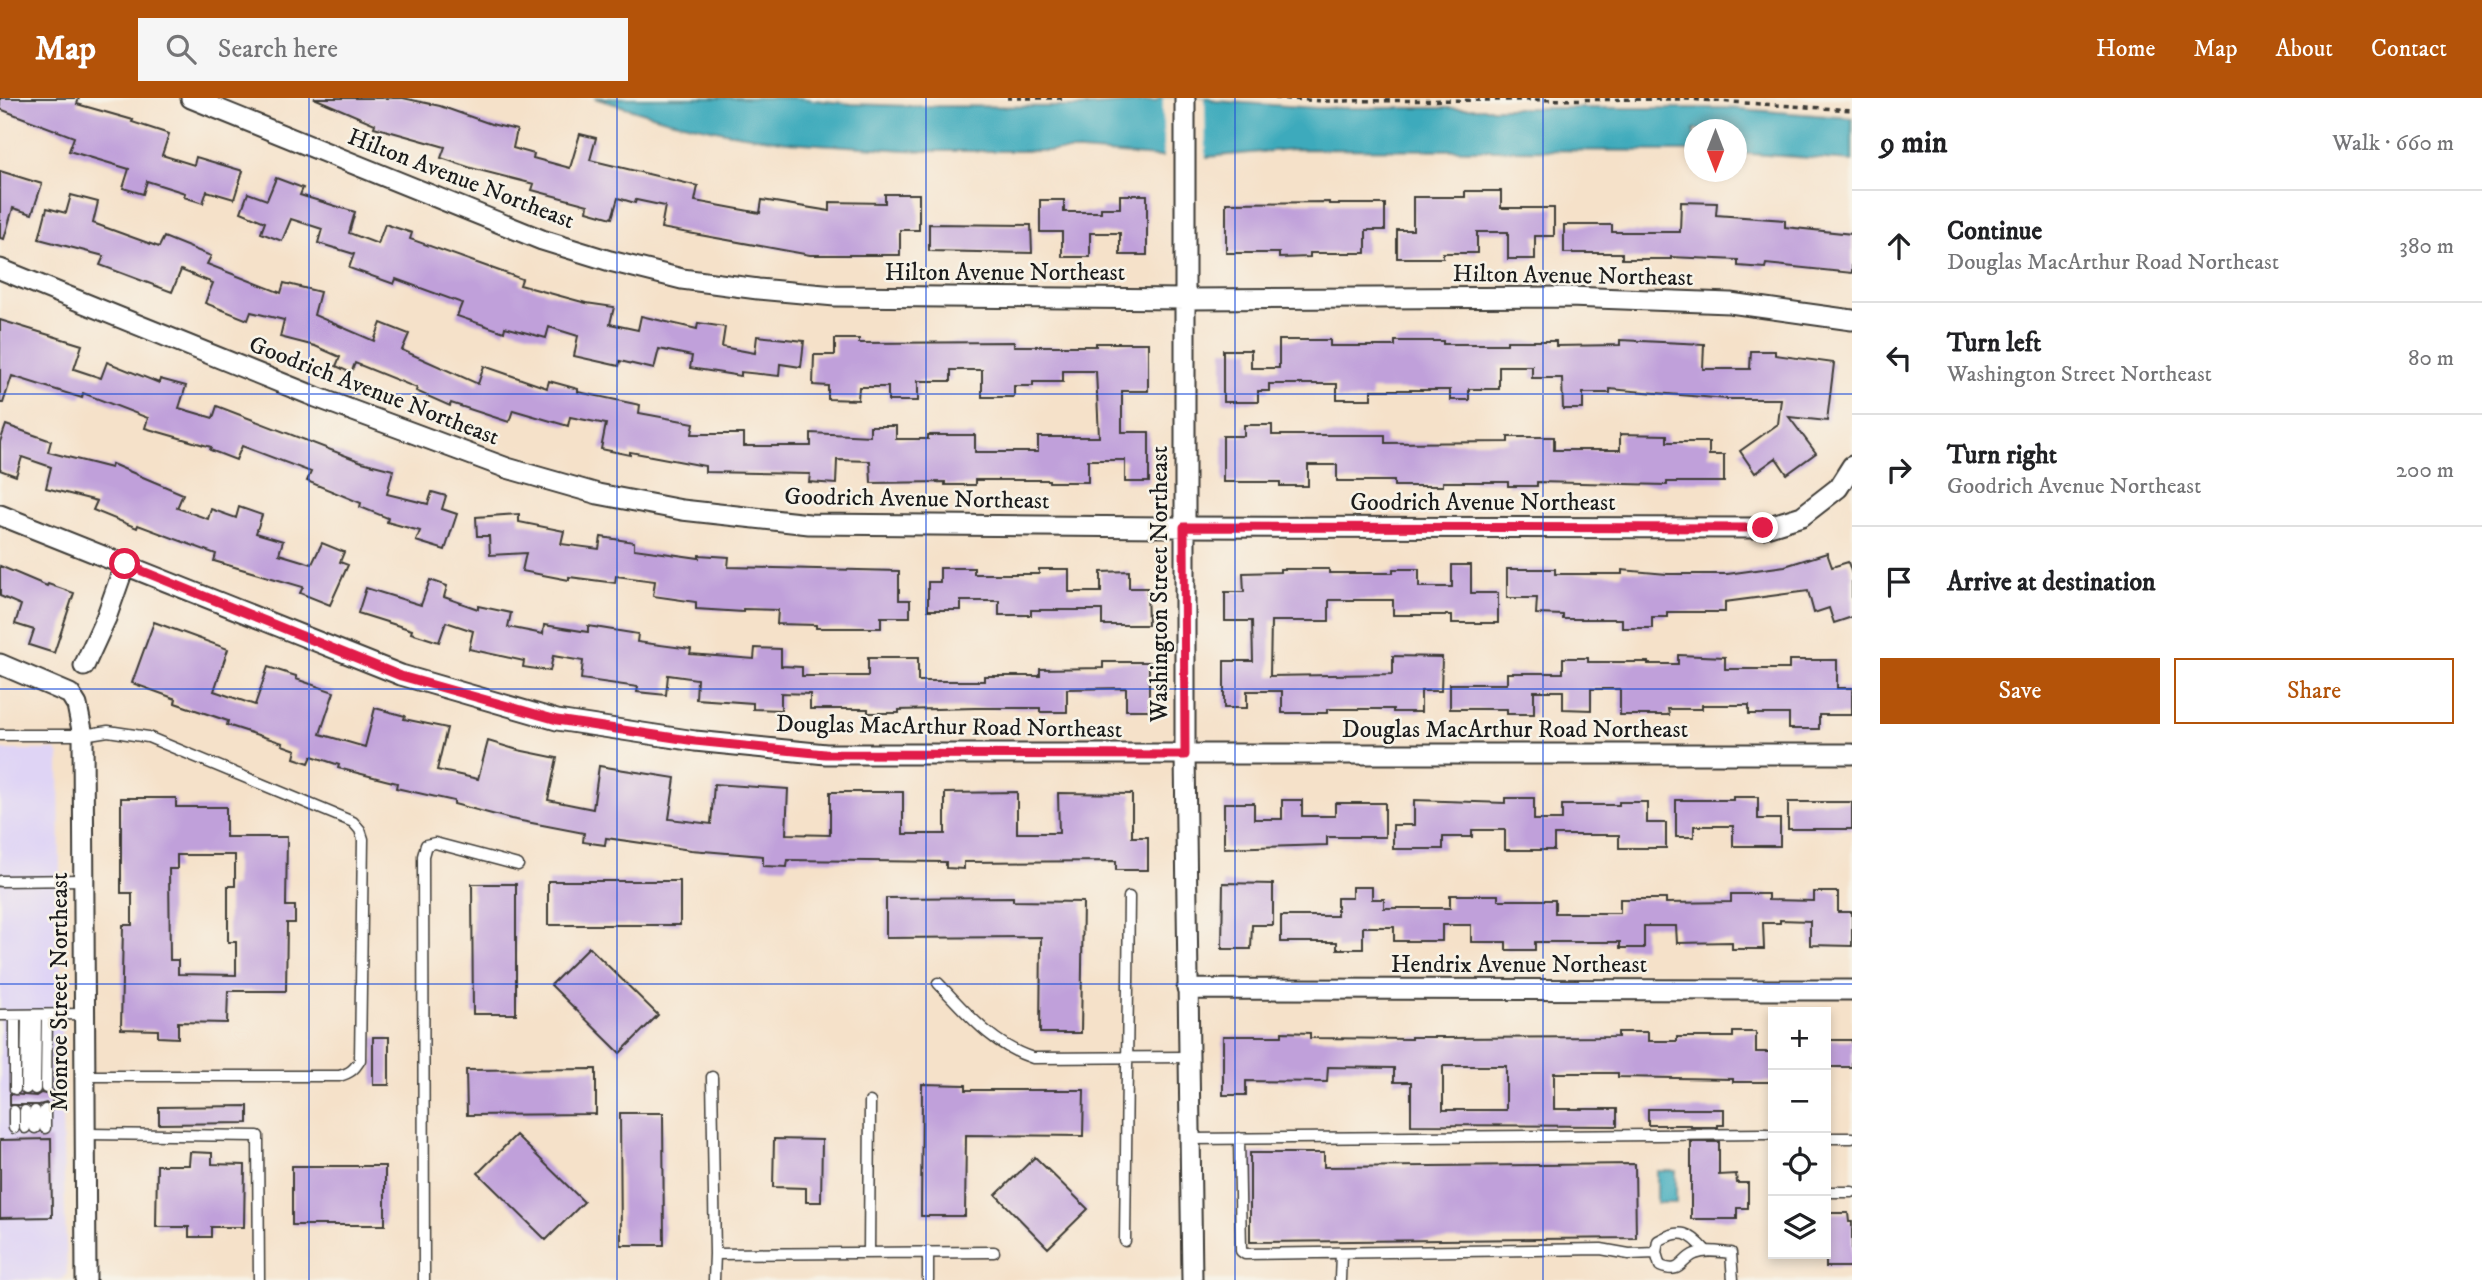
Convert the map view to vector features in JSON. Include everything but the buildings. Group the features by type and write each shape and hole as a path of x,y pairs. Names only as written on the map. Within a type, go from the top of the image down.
{"street":[{"name":"Hilton Avenue Northeast","path":"191,98 542,240 682,279 835,296 1186,299 1569,297 1730,303 1852,320"},
{"name":"Washington Street Northeast","path":"1185,98 1185,755 1192,1280"},
{"name":"Goodrich Avenue Northeast","path":"0,269 316,397 506,468 598,494 682,510 809,524 1763,528 1802,516 1838,488 1852,466"},
{"name":"Douglas MacArthur Road Northeast","path":"0,515 401,676 557,720 695,741 825,754 1852,754"},
{"path":"84,666 106,618 125,564"},
{"name":"Monroe Street Northeast","path":"0,664 75,695 83,735 86,1280"},
{"name":"Hendrix Avenue Northeast","path":"1187,989 1852,990"}],"lane":[{"path":"0,735 83,735 121,731 148,737 353,822 363,839 360,1060 355,1069 339,1076 86,1076"},
{"path":"424,1280 423,856 426,845 435,843 518,865"},
{"path":"0,881 84,880"},
{"path":"1125,1241 1129,897"},
{"path":"938,983 985,1033 1033,1058 1188,1058"},
{"path":"0,1015 86,1014"},
{"path":"15,1015 30,1089"},
{"path":"30,1089 36,1015"},
{"path":"30,1089 36,1015"},
{"path":"712,1077 714,1280"},
{"path":"869,1253 870,1102"},
{"path":"30,1128 30,1111 30,1128"},
{"path":"86,1134 258,1136 259,1280"},
{"path":"1189,1139 1767,1134"},
{"path":"1239,1138 1243,1253 1601,1249 1629,1254 1656,1253"},
{"path":"1831,1138 1852,1138"},
{"path":"1831,1192 1852,1192"},
{"path":"1706,1251 1696,1238 1684,1233 1670,1235 1658,1241 1656,1253 1660,1266 1670,1270 1682,1266 1693,1254 1706,1251 1731,1253 1733,1280"},
{"path":"928,1252 928,1280"},
{"path":"715,1254 993,1252"},
{"path":"1340,1280 1341,1253"}],"path":[{"path":"1007,98 1065,98"},
{"path":"1275,98 1323,101 1686,99 1852,110"}],"shaded area":[{"path":"0,750 55,750 59,755 62,1116 67,1274 61,1280 0,1280"}],"water":[{"path":"594,98 796,98 911,106 1079,107 1155,101 1160,98 1209,98 1215,101 1316,108 1728,108 1852,118 1852,161 1747,154 1747,119 1684,119 1684,151 1293,149 1207,157 1158,157 1081,151 921,151 788,142 669,120"},
{"path":"1657,1171 1676,1171 1676,1203 1657,1203"}],"pier":[{"path":"1163,98 1205,98 1206,160 1163,161"}],"route":[{"path":"125,564 401,676 557,720 695,741 825,754 1185,755 1184,527 1763,528"}]}
